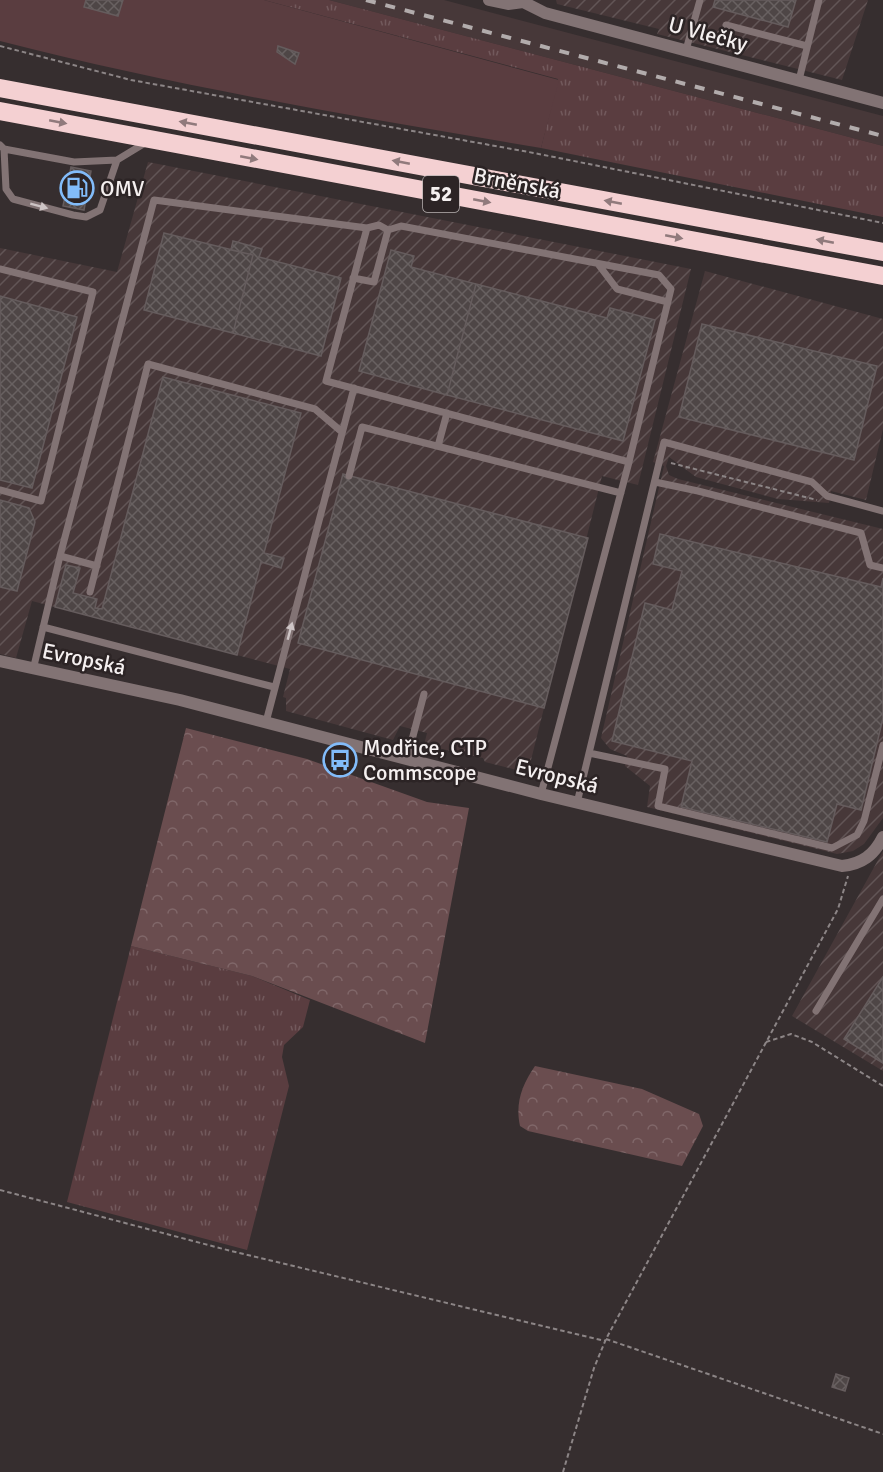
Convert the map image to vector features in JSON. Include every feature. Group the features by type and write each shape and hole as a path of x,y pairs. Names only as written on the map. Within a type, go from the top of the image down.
{"highway":[{"name":"Brněnská","path":"0,88 883,252"},
{"name":"Brněnská","path":"0,111 883,276"}],"street":[{"name":"U Vlečky","path":"489,0 508,4 524,1 545,13 883,102"},
{"name":"Evropská","path":"0,662 180,700 541,794 821,861 850,865"},
{"path":"850,865 871,855 883,837"}],"lane":[{"path":"686,50 700,0"},
{"path":"799,80 819,0"},
{"path":"726,25 807,46"},
{"path":"117,160 100,210 86,217 14,199 6,189 2,147 74,162 117,160 150,140"},
{"path":"33,670 60,556 154,200 367,228 379,225 388,230 401,226 659,275 671,289 629,462 541,794"},
{"path":"367,228 326,381 629,462"},
{"path":"353,278 374,282 388,230"},
{"path":"598,264 617,289 668,302"},
{"path":"0,268 93,292 41,501 0,490"},
{"path":"90,592 148,364 315,409 342,432"},
{"path":"266,722 354,388"},
{"path":"438,446 447,413"},
{"path":"349,476 362,427 621,493"},
{"path":"577,802 664,442 812,482 827,496 882,509"},
{"path":"655,482 698,490 861,533 870,565 883,568"},
{"path":"60,556 97,566"},
{"path":"43,627 274,687"},
{"path":"407,759 424,694"},
{"path":"589,753 665,769 658,806 832,848 857,835 864,821 883,745"},
{"path":"816,1011 883,899"}],"path":[{"path":"0,46 131,80 567,159 883,223"},
{"path":"671,463 827,503"},
{"path":"563,1472 605,1340 838,909 850,865"},
{"path":"766,1042 791,1034 812,1042 883,1086"},
{"path":"0,1191 231,1251 605,1340 883,1434"}],"shaded area":[{"path":"329,0 444,0 883,116 883,146"},
{"path":"556,0 868,0 842,80 657,34 659,29 557,4"},
{"path":"148,162 691,269 638,485 602,476 530,764 524,769 517,770 485,762 483,758 424,745 427,733 400,726 393,740 286,711 286,698 283,697 290,669 32,601 16,658 0,654 0,248 117,272"},
{"path":"705,271 883,319 883,429 866,500 831,491 829,503 778,499 696,477 669,457 666,466 669,475 678,479 883,529 883,818 864,844 853,851 837,854 647,807 650,786 625,766 627,756 610,749 601,738 664,466 653,462"},
{"path":"883,851 883,1071 792,1016"}],"green space":[{"path":"0,0 264,0 559,80 541,148 201,87 0,41"},
{"path":"264,0 329,0 883,146 883,217 541,148 558,79"},
{"path":"186,728 307,759 427,802 469,808 425,1043 252,976 131,946"},
{"path":"131,946 252,976 310,1000 303,1027 284,1045 282,1057 289,1086 247,1250 67,1202"},
{"path":"535,1066 642,1089 699,1114 703,1126 682,1166 528,1131 520,1126 518,1110 523,1087"}],"building":[{"path":"86,0 123,0 118,16 84,7"},
{"path":"715,0 796,0 788,27 713,7"},
{"path":"278,46 299,53 295,64 277,52"},
{"name":"OMV","path":"71,167 91,171 84,210 63,206"},
{"path":"164,233 253,255 233,333 144,310"},
{"path":"233,241 262,249 259,257 341,278 321,356 233,333 253,255 231,250"},
{"path":"391,250 414,256 411,267 476,284 447,395 359,371"},
{"path":"476,284 607,318 610,308 655,320 623,441 447,395"},
{"path":"0,296 77,317 32,488 0,480"},
{"path":"702,324 877,366 854,460 679,417"},
{"path":"163,377 301,413 264,553 284,558 281,568 261,562 237,655 55,607 66,565 80,568 73,593 97,599 95,608 102,609"},
{"path":"343,474 588,538 544,708 298,643"},
{"path":"0,500 29,508 35,522 17,591 0,587"},
{"path":"660,534 881,587 883,578 883,718 861,810 837,804 827,842 681,807 692,761 612,741 645,603 672,610 682,571 653,564"},
{"path":"883,977 883,1063 844,1039"},
{"path":"836,1374 849,1378 845,1391 832,1387"}],"railway":[{"path":"366,0 883,136"}],"place":[{"name":"OMV","path":"77,188"},
{"name":"Modřice, CTP Commscope","path":"340,760"}]}
